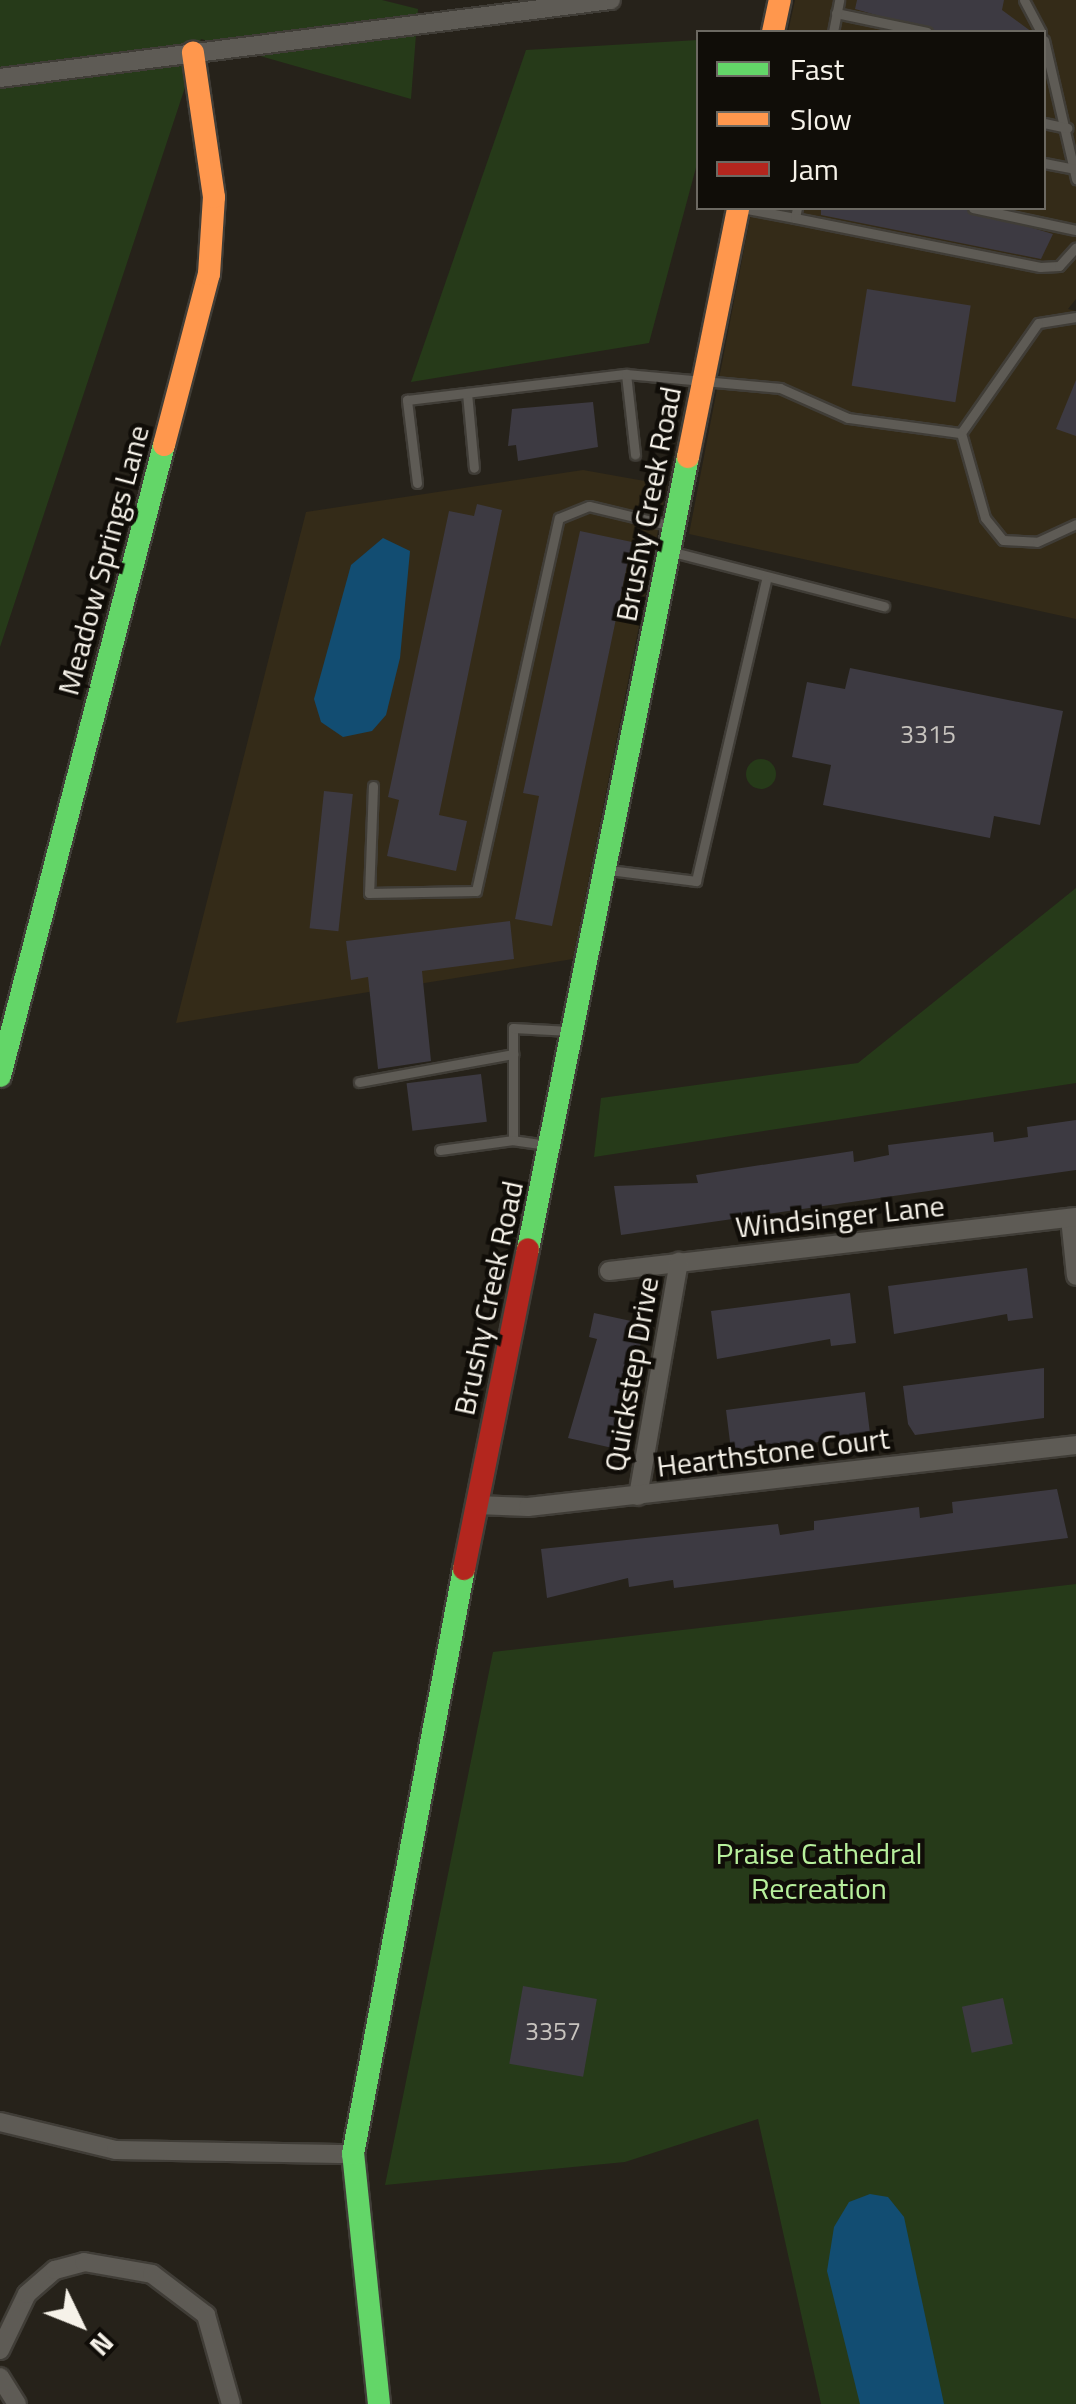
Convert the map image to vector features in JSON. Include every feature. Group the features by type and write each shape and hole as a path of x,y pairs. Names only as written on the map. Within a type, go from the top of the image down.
{"main road":[{"path":"773,30 780,0"},
{"name":"Meadow Springs Lane","path":"0,1076 208,274 214,197 193,53"},
{"name":"Brushy Creek Road","path":"379,2404 353,2154 476,1505 740,210"}],"street":[{"path":"0,78 611,0"},
{"path":"1073,1218 1076,1276"},
{"name":"Windsinger Lane","path":"610,1271 1073,1218"},
{"name":"Quickstep Drive","path":"638,1496 679,1262"},
{"name":"Hearthstone Court","path":"476,1505 638,1496 1076,1445"},
{"path":"0,2122 116,2150 353,2154"},
{"path":"0,2350 27,2294 54,2270 84,2262 152,2274 206,2315 232,2404"},
{"path":"0,2377 16,2404"}],"lane":[{"path":"833,30 839,0"},
{"path":"1024,0 1040,30"},
{"path":"836,13 917,30"},
{"path":"1046,164 1075,174 1067,128 1047,59"},
{"path":"1046,123 1067,128"},
{"path":"762,210 796,213 1040,267 1058,266 1076,247"},
{"path":"982,210 1076,230"},
{"path":"961,433 1038,323 1076,318"},
{"path":"626,374 635,454"},
{"path":"417,484 407,400 626,374 780,388 848,418 961,433"},
{"path":"467,394 474,468"},
{"path":"961,433 985,518 1003,540 1037,542 1076,524"},
{"path":"373,786 370,893 476,892 560,518 589,506 675,526"},
{"path":"670,551 766,581 884,606"},
{"path":"606,870 696,881 766,581"},
{"path":"512,1140 513,1028 573,1032"},
{"path":"359,1082 513,1054"},
{"path":"440,1150 512,1140 550,1146"}],"shaded area":[{"path":"795,0 1076,0 1076,299 1068,309 1076,311 1076,619 689,534 752,210 1046,210 1046,30 788,30"},
{"path":"583,470 667,485 573,959 176,1023 306,512"}],"green space":[{"path":"0,0 382,0 418,9 411,99 201,39 0,647"},
{"path":"696,40 696,167 649,343 411,382 526,50"},
{"path":"761,759 772,763 776,774 772,785 761,789 750,785 746,774 750,763"},
{"path":"1076,888 1076,1083 594,1157 601,1098 858,1063"},
{"name":"Praise Cathedral Recreation","path":"1076,1584 1076,2404 821,2404 758,2119 625,2162 385,2185 493,1652"}],"water":[{"path":"383,538 410,551 400,658 386,715 372,731 343,737 321,722 314,699 351,565"},
{"path":"870,2194 888,2197 904,2217 944,2404 860,2404 827,2271 834,2227 849,2202"}],"building":[{"path":"857,0 1004,0 1002,10 1029,30 928,30 855,9"},
{"path":"821,210 972,210 1053,234 1041,259 821,215"},
{"path":"867,289 971,305 955,402 852,386"},
{"path":"1076,380 1076,436 1056,429"},
{"path":"593,402 598,447 518,461 516,445 508,446 512,409"},
{"path":"477,504 502,510 439,815 467,821 456,871 387,856 399,800 388,797 449,511 474,516"},
{"path":"580,531 632,542 552,926 515,919 539,796 523,793"},
{"path":"850,668 1063,711 1040,825 994,816 990,838 823,805 831,765 792,757 807,682 845,689"},
{"path":"324,791 353,794 338,931 310,928"},
{"path":"510,921 514,959 422,971 431,1061 378,1069 368,977 351,980 346,941"},
{"path":"481,1074 487,1122 412,1131 407,1083"},
{"path":"1076,1120 1076,1170 621,1235 614,1186 698,1183 696,1175 853,1151 854,1162 889,1155 888,1145 993,1132 994,1142 1028,1137 1027,1127"},
{"path":"1027,1268 1033,1318 1008,1321 1007,1314 894,1334 888,1286"},
{"path":"850,1293 856,1343 831,1346 830,1339 717,1359 711,1311"},
{"path":"594,1313 645,1324 617,1449 568,1438 597,1339 589,1337"},
{"path":"1044,1368 1044,1418 915,1435 908,1424 903,1386"},
{"path":"865,1392 871,1442 846,1445 845,1437 732,1458 726,1410"},
{"path":"1057,1489 1068,1538 674,1588 673,1580 629,1587 628,1578 547,1598 541,1549 778,1524 780,1535 814,1530 814,1521 919,1507 920,1518 953,1513 952,1502"},
{"path":"523,1986 597,1999 583,2077 509,2064"},
{"path":"1003,1998 1013,2044 972,2053 962,2007"}],"traffic: fast":[{"path":"0,1076 164,445"},
{"path":"528,1249 688,457"},
{"path":"379,2404 353,2154 464,1569"}],"traffic: slow":[{"path":"773,30 780,0"},
{"path":"164,445 209,274 214,197 193,53"},
{"path":"688,457 738,210"}],"traffic: jam":[{"path":"464,1569 528,1249"}]}
